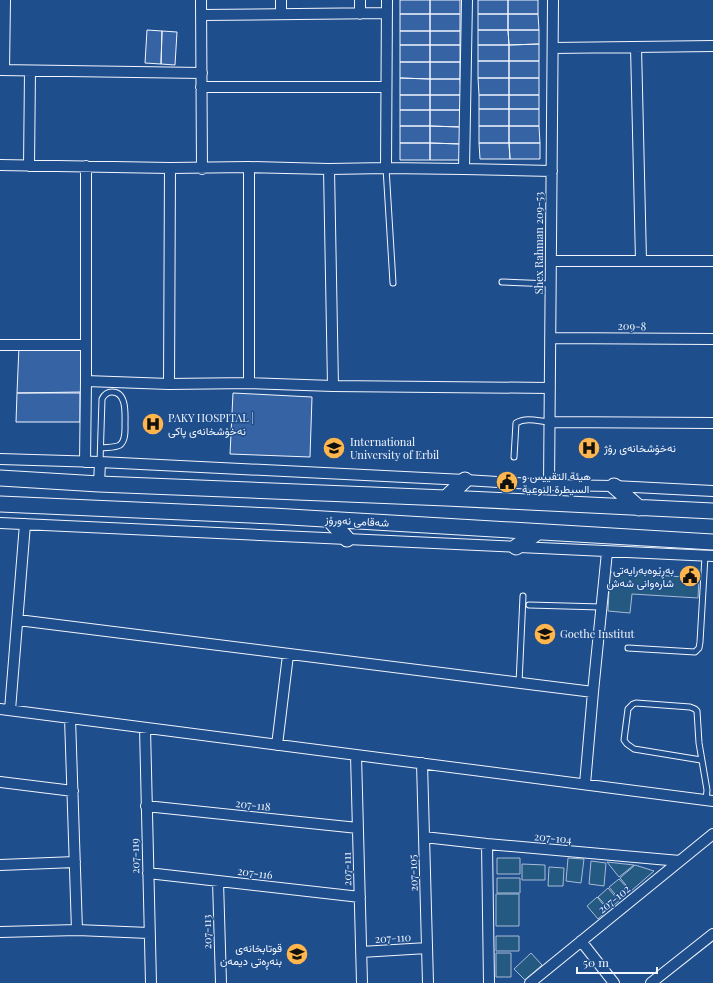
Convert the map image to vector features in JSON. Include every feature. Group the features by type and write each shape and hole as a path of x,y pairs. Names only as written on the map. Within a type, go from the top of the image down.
{"main road":[{"path":"0,478 99,484 446,498 713,511"},
{"path":"446,498 465,480"},
{"path":"614,486 639,508"},
{"path":"253,490 257,498 257,507 253,515"},
{"path":"273,516 271,510 272,500 278,491"},
{"name":"شەقامی نەورۆز","path":"0,504 273,516 713,542"},
{"path":"330,520 347,539"},
{"path":"516,547 538,532"}],"street":[{"path":"5,0 2,70 202,74"},
{"path":"201,0 202,169"},
{"path":"281,0 281,14"},
{"path":"360,0 360,14"},
{"path":"386,168 387,0"},
{"path":"464,168 467,0"},
{"name":"Shex Rahman 209-53","path":"549,485 553,0"},
{"path":"202,15 387,13"},
{"path":"553,48 713,46"},
{"path":"636,47 640,260"},
{"path":"29,166 30,71"},
{"path":"201,87 386,87"},
{"path":"0,165 202,169 249,167 329,169 464,168 552,171"},
{"path":"85,462 86,166"},
{"path":"249,167 249,383"},
{"path":"169,384 170,168"},
{"path":"329,169 333,386"},
{"path":"551,261 713,261"},
{"name":"209-8","path":"550,338 713,339"},
{"path":"0,345 86,345"},
{"path":"86,381 169,384 249,383 333,386 550,388"},
{"path":"549,422 713,423"},
{"path":"0,458 549,485 614,486 713,491"},
{"path":"99,484 100,462"},
{"path":"0,523 709,556"},
{"path":"25,524 18,620 5,710 709,800"},
{"path":"585,784 607,552"},
{"path":"18,620 593,692"},
{"path":"277,745 288,655"},
{"path":"70,718 76,930"},
{"name":"207-119","path":"145,728 151,983"},
{"name":"207-111","path":"356,755 362,983"},
{"name":"207-105","path":"422,763 428,983"},
{"path":"0,782 73,791"},
{"name":"207-118","path":"146,806 358,828"},
{"name":"207-102","path":"530,983 713,834"},
{"name":"207-104","path":"424,837 680,861"},
{"path":"487,844 489,983"},
{"path":"0,865 75,862"},
{"name":"207-116","path":"148,873 360,897"},
{"name":"207-113","path":"218,881 221,983"},
{"path":"0,932 76,930 149,933"},
{"path":"651,983 713,934"},
{"path":"581,941 614,983"},
{"name":"207-110","path":"361,952 427,948"}],"lane":[{"path":"386,168 393,283"},
{"path":"502,282 551,284"},
{"path":"100,462 102,399 108,393 114,392 122,399 125,407 124,437 119,445 101,448"},
{"path":"514,456 516,423 527,420 549,422"},
{"path":"628,648 695,652 699,648 709,556"},
{"path":"519,683 523,596"},
{"path":"529,605 601,607"},
{"path":"702,760 632,748 624,740 628,709 636,703 690,707 697,711 702,760 709,800"}],"shaded area":[{"path":"610,572 699,578 698,598 632,594 630,613 608,611"},
{"path":"497,858 520,858 520,874 497,874"},
{"path":"568,858 584,859 581,883 566,881"},
{"path":"591,861 606,863 604,886 589,884"},
{"path":"607,862 634,865 619,877"},
{"path":"522,864 545,865 545,880 522,880"},
{"path":"635,865 654,871 631,891 620,878"},
{"path":"549,867 564,868 563,886 548,886"},
{"path":"497,878 520,878 520,893 497,893"},
{"path":"619,879 630,891 620,900 609,887"},
{"path":"608,888 619,901 609,909 598,897"},
{"path":"496,894 519,894 519,926 496,926"},
{"path":"597,897 608,910 598,919 587,906"},
{"path":"496,936 519,936 519,951 496,951"},
{"path":"496,953 511,953 511,977 496,977"},
{"path":"531,953 542,965 525,980 514,969"}],"building":[{"path":"400,0 430,0 430,14 400,14"},
{"path":"430,0 460,0 460,14 430,14"},
{"path":"478,0 508,0 508,14 478,14"},
{"path":"508,0 538,0 538,14 508,14"},
{"path":"400,14 430,14 430,31 400,31"},
{"path":"430,14 460,14 460,31 430,31"},
{"path":"478,14 508,14 508,30 478,30"},
{"path":"508,14 538,14 539,30 508,30"},
{"path":"147,30 162,31 161,64 145,63"},
{"path":"478,30 508,30 509,45 478,45"},
{"path":"508,30 539,30 539,44 509,45"},
{"path":"162,31 177,32 175,65 161,64"},
{"path":"400,31 430,31 430,45 400,45"},
{"path":"430,31 460,31 460,45 430,45"},
{"path":"539,44 539,61 509,61 509,45"},
{"path":"400,45 430,45 430,62 400,62"},
{"path":"430,45 460,45 460,62 430,62"},
{"path":"478,45 509,45 509,61 478,61"},
{"path":"478,61 509,61 509,78 478,78"},
{"path":"509,61 539,61 539,78 509,78"},
{"path":"400,62 430,62 430,79 400,78"},
{"path":"430,62 460,62 460,79 430,79"},
{"path":"400,78 430,79 430,95 400,95"},
{"path":"478,78 509,78 509,95 479,95"},
{"path":"509,78 539,78 539,95 509,95"},
{"path":"430,79 460,79 461,95 430,95"},
{"path":"400,95 430,95 430,110 400,110"},
{"path":"430,95 461,95 460,110 430,110"},
{"path":"479,95 509,95 509,109 479,109"},
{"path":"509,95 539,95 539,109 509,109"},
{"path":"479,109 509,109 509,126 479,126"},
{"path":"509,109 539,109 539,126 509,126"},
{"path":"400,110 430,110 430,126 400,126"},
{"path":"430,110 460,110 461,127 430,126"},
{"path":"400,126 430,126 430,143 400,143"},
{"path":"430,126 461,127 461,144 430,143"},
{"path":"479,126 509,126 509,143 479,143"},
{"path":"509,126 539,126 540,143 509,143"},
{"path":"400,143 430,143 430,160 400,160"},
{"path":"430,143 461,144 461,160 430,160"},
{"path":"479,143 509,143 510,159 480,159"},
{"path":"509,143 540,143 540,159 510,159"},
{"path":"19,346 81,346 81,392 17,393"},
{"path":"17,393 80,393 80,422 16,422"},
{"path":"233,393 312,397 310,457 230,454"}],"place":[{"name":"PAKY HOSPITAL | نەخۆشخانەی پاکی","path":"153,424"},
{"name":"International University of Erbil","path":"334,448"},
{"name":"نەخۆشخانەی رۆژ","path":"589,448"},
{"name":"هيئة التقييس و السيطرة النوعية","path":"507,482"},
{"name":"بەڕێوەبەرایەتی شارەوانی شەش","path":"690,576"},
{"name":"Goethe Institut","path":"545,634"},
{"name":"قوتابخانەی بنەڕەتی دیمەن","path":"297,954"}]}
